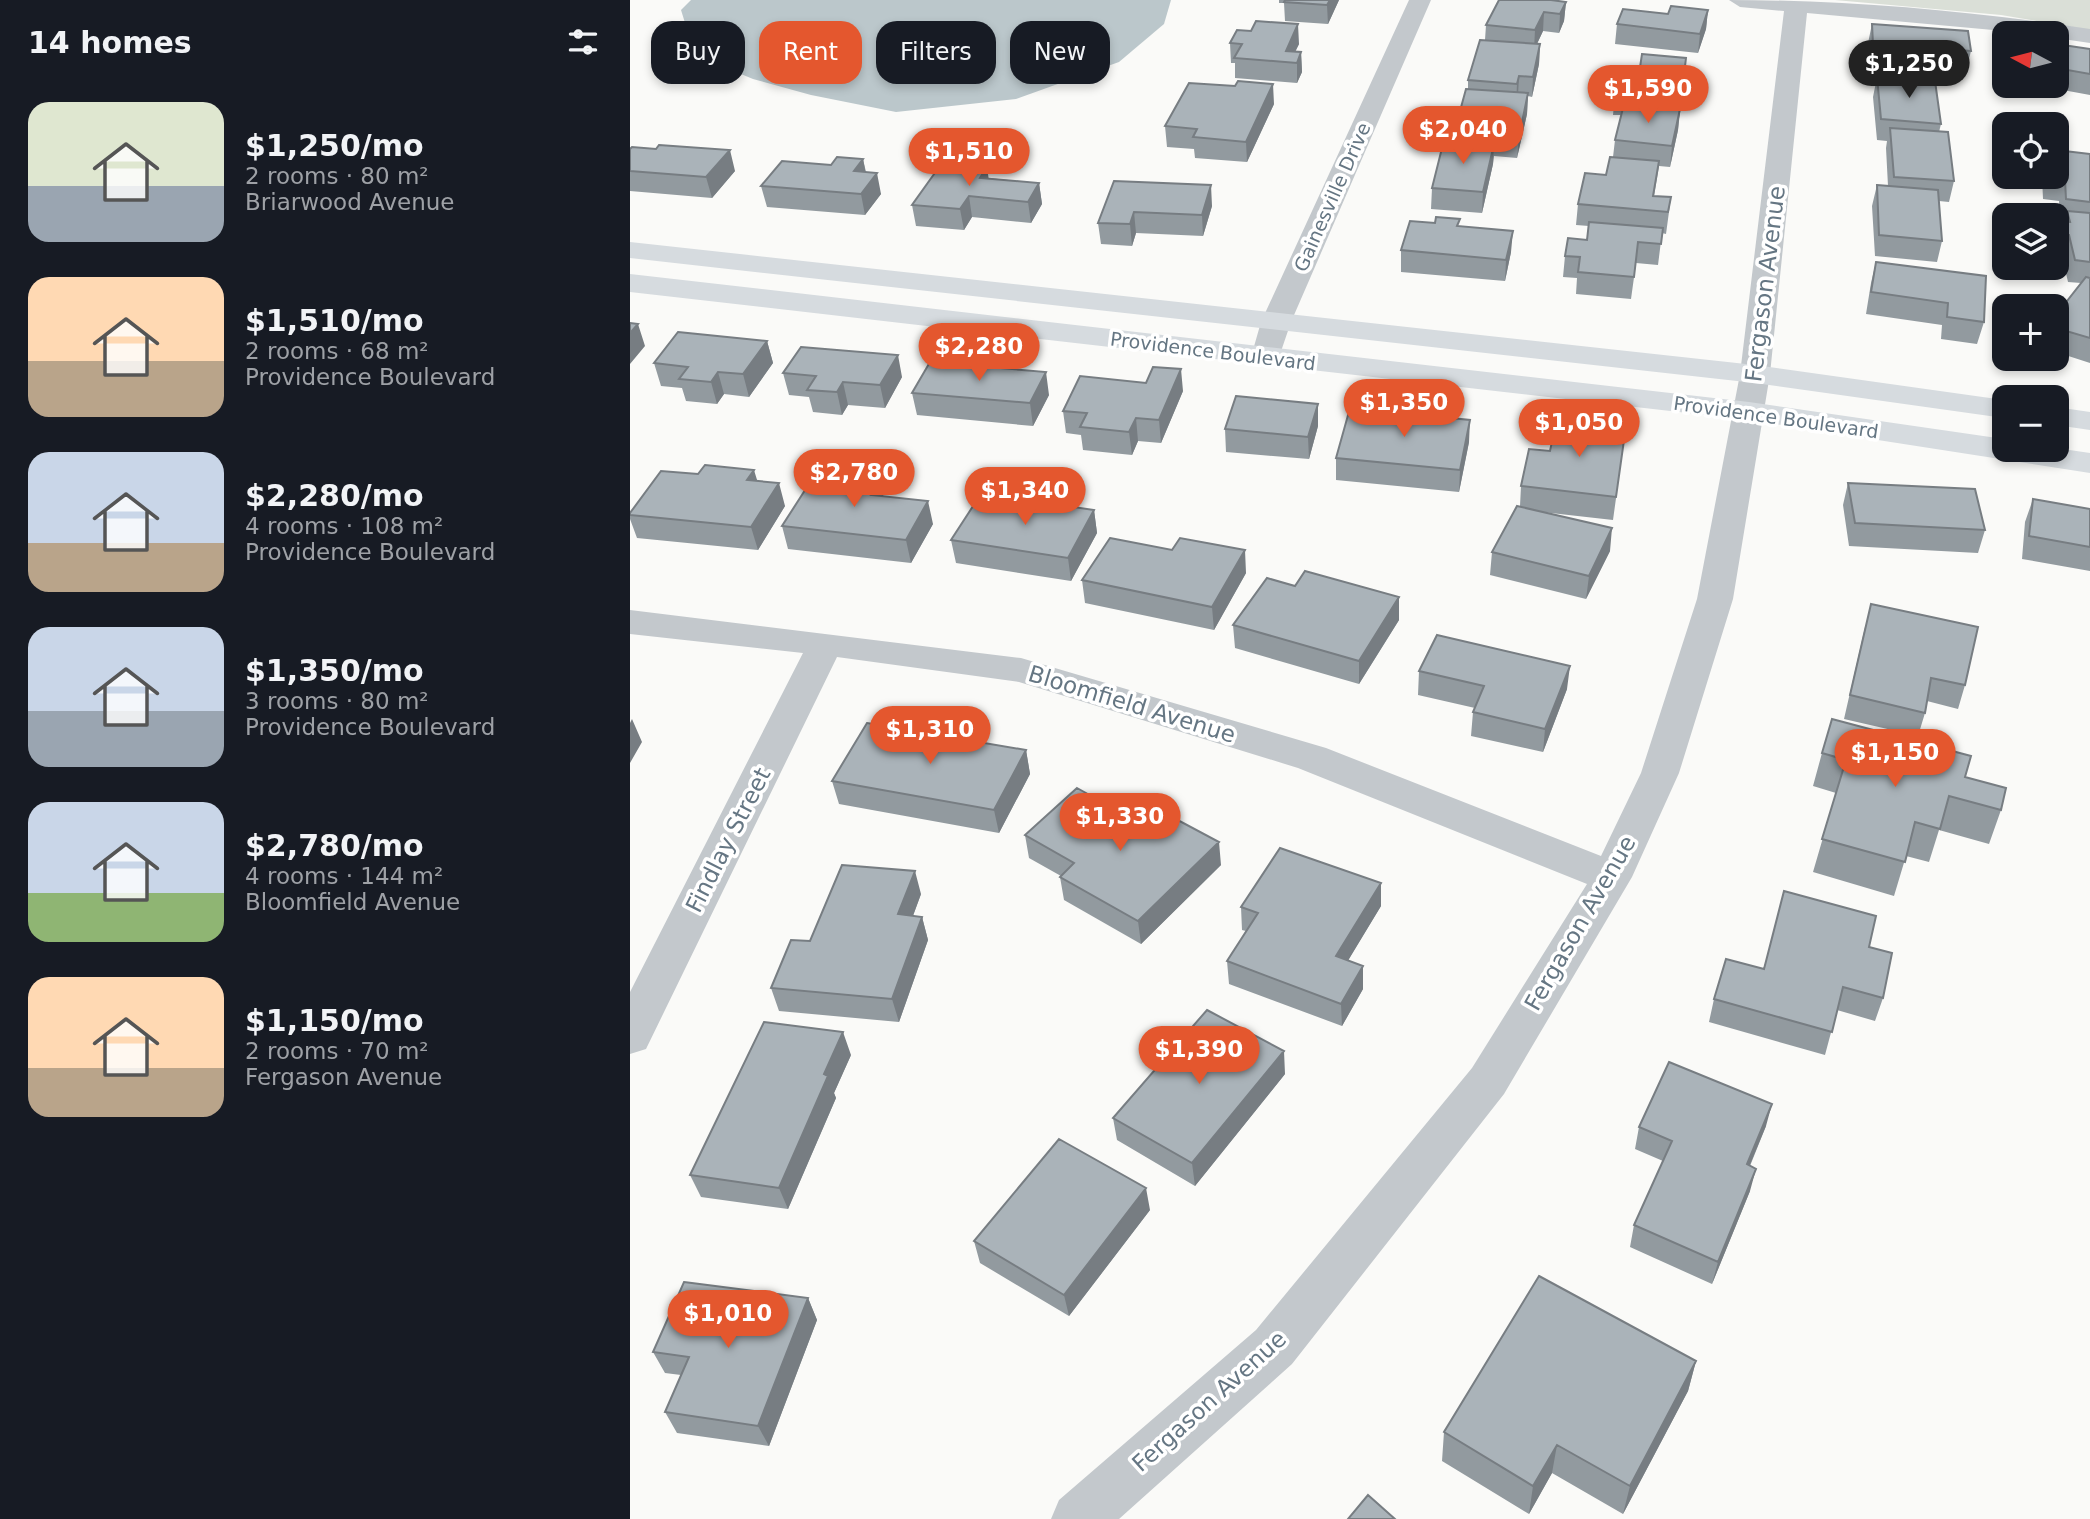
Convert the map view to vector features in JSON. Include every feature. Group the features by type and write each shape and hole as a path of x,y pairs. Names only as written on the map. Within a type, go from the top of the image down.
{"main road":[{"name":"Providence Boulevard","path":"630,250 1276,322 1752,393 1992,447"},
{"name":"Providence Boulevard","path":"630,283 1266,358 1992,408"},
{"path":"2069,418 2090,421"},
{"name":"Providence Boulevard","path":"2069,460 2090,463"}],"street":[{"name":"Gainesville Drive","path":"1266,358 1276,322 1420,0"},
{"path":"1740,0 1797,2 2017,25 2090,36"},
{"name":"Fergason Avenue","path":"1078,1519 1274,1347 1488,1081 1612,877 1660,774 1715,599 1752,393 1797,2"},
{"name":"Bloomfield Avenue","path":"630,622 1021,670 1312,758 1612,877"},
{"name":"Findlay Street","path":"630,1036 826,644"}],"shaded area":[{"path":"691,0 1171,0 1164,24 1119,62 1110,65 1110,21 1010,21 1010,84 1058,84 1016,99 896,112 771,84 862,84 862,21 759,21 759,81 745,76 745,21 684,21 681,10"},
{"path":"1835,0 2090,0 2090,30 2069,26 2069,21 2037,21 2001,15"}],"building":[{"path":"1330,0 1327,5 1284,2"},
{"path":"1499,0 1566,2 1560,14 1544,12 1535,30 1486,25"},
{"path":"1671,6 1708,10 1700,34 1617,24 1623,9 1668,14"},
{"path":"1256,21 1298,24 1286,51 1301,52 1297,63 1234,58 1242,44 1230,43 1237,30 1251,31"},
{"path":"1872,24 1968,31 1971,51 1873,44"},
{"path":"1480,40 1540,44 1533,77 1519,76 1517,84 1468,80"},
{"path":"2069,46 2090,49 2090,74 2069,70"},
{"path":"1642,54 1686,58 1681,99 1615,94 1619,73 1639,74"},
{"path":"1877,77 1935,81 1941,124 1881,119"},
{"path":"1238,81 1273,84 1246,142 1193,137 1197,129 1165,126 1189,83 1235,86"},
{"path":"1466,89 1528,93 1519,137 1481,134 1486,112 1460,111"},
{"path":"1624,104 1680,109 1672,146 1615,140"},
{"path":"1890,128 1948,132 1954,181 1894,177"},
{"path":"1444,140 1494,144 1483,192 1432,188"},
{"path":"659,145 730,150 706,177 630,171 632,147 656,149"},
{"path":"2069,152 2090,154 2090,202 2066,199 2065,189 2069,189"},
{"path":"837,157 863,159 854,171 877,173 861,194 761,186 782,161 831,165"},
{"path":"1610,157 1659,161 1653,196 1671,197 1668,212 1578,204 1585,173 1606,175"},
{"path":"942,163 987,167 980,178 1039,183 1028,202 969,196 960,209 912,205"},
{"path":"1114,181 1211,185 1202,215 1134,212 1130,224 1098,223"},
{"path":"1877,185 1938,190 1942,241 1879,235"},
{"path":"2069,211 2090,213 2090,262 2075,260 2069,235"},
{"path":"1436,217 1460,219 1457,226 1513,231 1506,260 1401,250 1410,221 1435,223"},
{"path":"1589,222 1663,228 1661,244 1638,242 1634,277 1578,272 1580,257 1565,256 1568,238 1587,240"},
{"path":"1876,262 1986,276 1984,322 1947,317 1948,303 1871,292"},
{"path":"2086,277 2090,278 2090,338 2069,332 2069,299"},
{"path":"630,323 638,324 630,333"},
{"path":"678,332 767,341 743,374 718,372 711,382 679,379 688,367 654,363"},
{"path":"801,347 898,355 880,385 843,382 837,392 807,390 816,376 783,373"},
{"path":"930,362 1046,372 1030,403 912,393"},
{"path":"1153,367 1181,369 1159,420 1136,418 1129,432 1080,427 1087,413 1063,411 1080,376 1146,383"},
{"path":"1236,396 1318,404 1308,437 1225,429"},
{"path":"1350,408 1470,420 1460,470 1336,458"},
{"path":"1557,419 1626,426 1616,497 1521,486 1529,449 1550,451"},
{"path":"705,465 754,470 747,480 779,483 751,527 630,515 661,471 698,474"},
{"path":"816,473 879,480 871,495 928,501 906,540 782,526"},
{"path":"1848,483 1975,489 1985,530 1855,523"},
{"path":"1019,499 1094,510 1068,558 951,540 977,500 1015,506"},
{"path":"2033,499 2090,509 2090,547 2029,536"},
{"path":"1517,506 1612,528 1589,576 1492,552"},
{"path":"1110,538 1172,550 1180,538 1245,550 1212,607 1082,580"},
{"path":"1305,571 1399,597 1359,661 1233,625 1267,578 1295,586"},
{"path":"1871,604 1978,627 1965,685 1931,678 1925,713 1850,695"},
{"path":"1437,635 1570,666 1545,729 1473,712 1484,686 1419,671"},
{"path":"1832,719 1971,756 1965,777 2006,788 2001,810 1949,796 1940,829 1915,822 1905,862 1822,839 1846,760 1822,753"},
{"path":"867,723 1026,750 994,810 832,781"},
{"path":"1077,788 1158,833 1174,818 1219,842 1138,921 1060,877 1074,863 1025,835"},
{"path":"1280,848 1381,883 1336,956 1363,966 1341,1004 1227,961 1258,913 1241,907"},
{"path":"842,865 915,871 898,914 922,917 892,999 771,988 791,940 810,941"},
{"path":"1784,891 1876,916 1869,947 1892,953 1883,998 1843,987 1832,1032 1714,999 1726,959 1764,969"},
{"path":"1207,1010 1284,1051 1192,1163 1113,1118"},
{"path":"764,1022 843,1032 824,1074 828,1076 779,1188 690,1175"},
{"path":"1669,1062 1772,1104 1747,1164 1756,1169 1718,1262 1634,1225 1672,1141 1639,1127"},
{"path":"1059,1139 1146,1188 1064,1295 974,1241"},
{"path":"1539,1276 1696,1361 1630,1486 1557,1445 1533,1486 1444,1432"},
{"path":"684,1282 808,1298 758,1426 665,1412 689,1357 653,1352"},
{"path":"1368,1495 1395,1519 1348,1519"}]}
